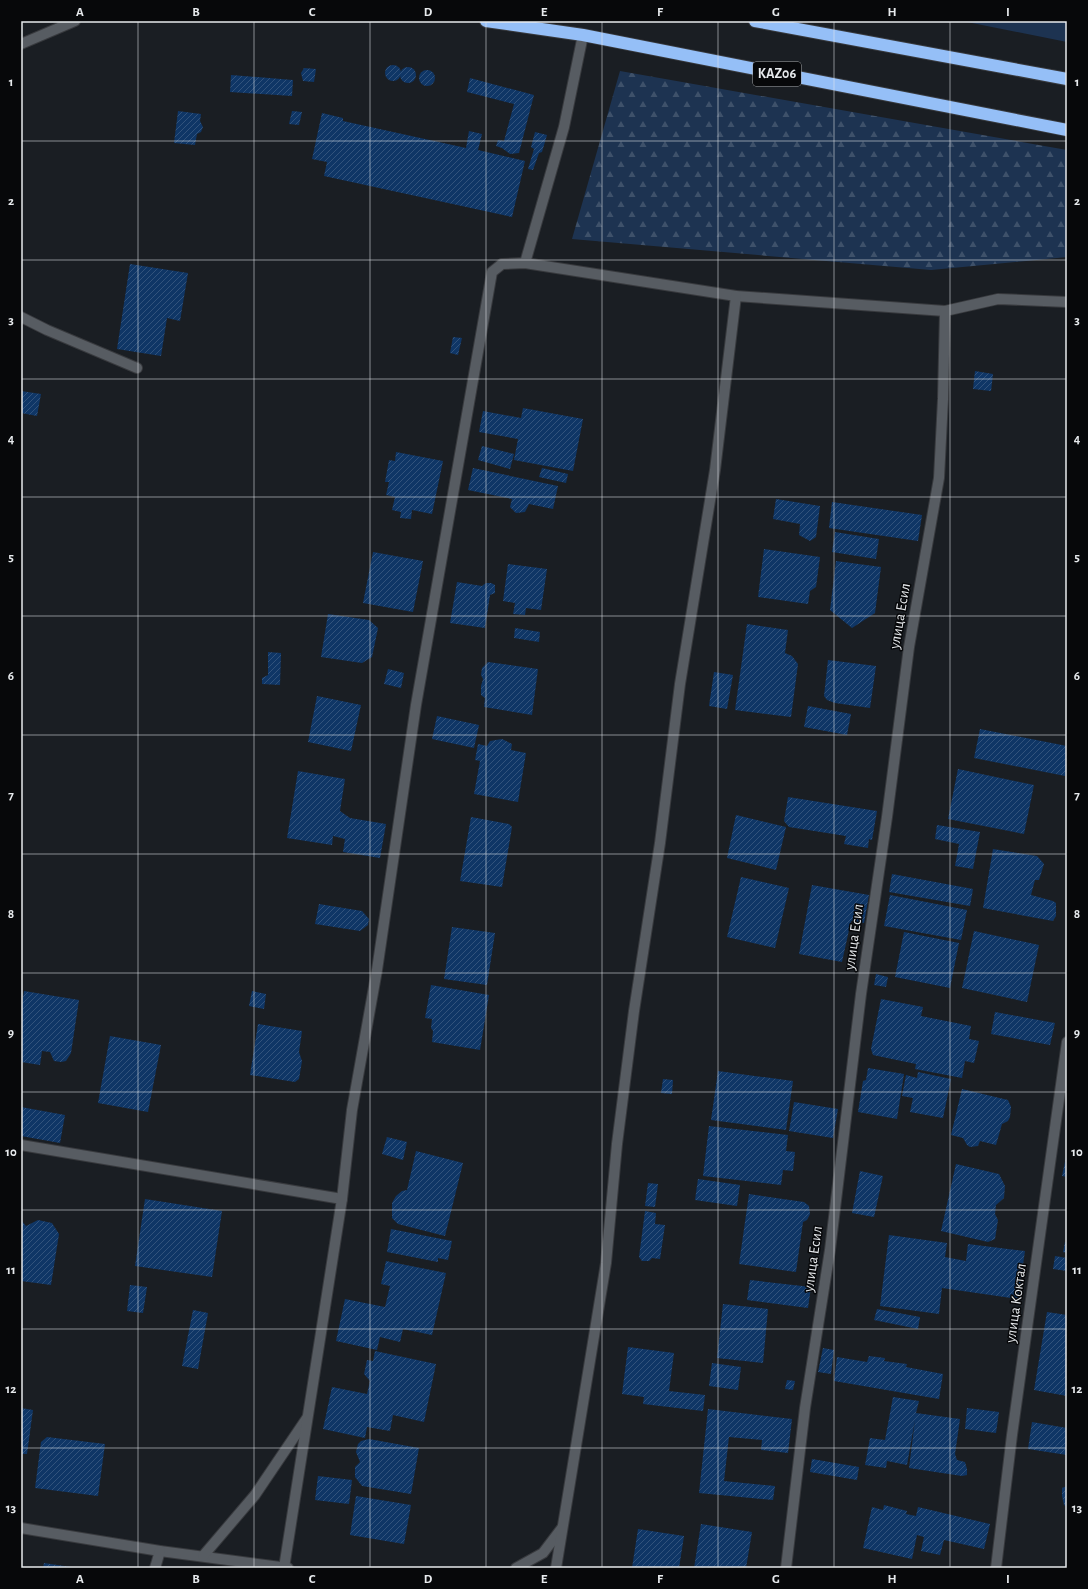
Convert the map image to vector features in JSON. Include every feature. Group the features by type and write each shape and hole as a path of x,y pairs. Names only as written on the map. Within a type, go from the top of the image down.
{"highway":[{"name":"KАZ06","path":"486,21 582,35 1067,130"},
{"path":"755,21 1067,79"}],"street":[{"path":"21,44 75,21"},
{"path":"525,263 564,127 582,35"},
{"path":"21,1528 160,1551 285,1568 342,1199 352,1110 376,970 416,705 492,272 502,264 525,263 736,296 945,311 998,299 1067,302"},
{"path":"556,1568 606,1263 617,1144 634,1011 660,843 680,684 715,470 736,296"},
{"name":"улица Есил","path":"786,1568 805,1408 830,1250 861,994 888,809 909,647 939,478 945,311"},
{"path":"21,318 137,368"},
{"name":"улица Коктал","path":"996,1568 1012,1435 1067,1042"},
{"path":"21,1145 342,1199"},
{"path":"203,1556 255,1495 308,1416"},
{"path":"516,1568 543,1554 563,1527"},
{"path":"155,1568 160,1551"}],"green space":[{"path":"962,21 1067,21 1067,42"},
{"path":"620,71 1067,150 1067,257 931,270 572,239"}],"building":[{"path":"393,65 400,70 401,73 396,80 393,81 386,76 385,73 390,66"},
{"path":"408,67 415,72 416,75 411,82 408,83 401,78 400,75 405,68"},
{"path":"304,68 316,69 314,82 303,81 301,73"},
{"path":"427,70 434,75 435,78 430,85 427,86 420,81 419,78 424,71"},
{"path":"231,75 293,80 292,96 230,92"},
{"path":"470,78 534,95 519,153 510,154 502,148 496,146 498,140 504,141 514,104 467,92"},
{"path":"178,111 201,114 200,121 203,127 201,132 197,134 195,145 174,143"},
{"path":"292,111 302,112 299,125 289,124"},
{"path":"322,113 343,118 343,121 466,148 469,131 482,134 478,150 525,161 512,217 324,176 327,162 312,159"},
{"path":"535,132 547,135 542,152 539,153 533,170 528,169 534,149 531,147"},
{"path":"130,264 188,273 180,321 167,318 161,356 117,349"},
{"path":"453,337 462,338 458,355 450,353"},
{"path":"975,371 993,374 991,391 973,389"},
{"path":"21,391 41,394 37,416 21,413"},
{"path":"523,408 583,419 573,471 514,460 518,439 479,432 483,411 521,418"},
{"path":"482,446 514,454 510,469 478,460"},
{"path":"396,452 443,461 432,514 412,510 411,519 400,518 401,512 392,510 395,497 386,495 389,482 385,482 389,460 395,461"},
{"path":"473,468 558,486 553,509 529,504 525,512 516,513 510,507 512,499 468,490"},
{"path":"542,468 568,474 566,483 539,477"},
{"path":"776,499 820,506 816,537 810,541 799,535 800,524 773,519"},
{"path":"832,502 922,515 918,541 829,528"},
{"path":"835,532 879,539 876,559 832,552"},
{"path":"764,549 820,557 816,587 810,591 808,604 758,597"},
{"path":"373,552 423,561 413,612 363,603"},
{"path":"836,561 881,567 875,613 852,628 830,610"},
{"path":"508,564 547,569 541,610 526,608 525,615 513,614 515,603 503,601"},
{"path":"457,582 482,586 486,583 495,585 495,593 490,595 485,628 450,623"},
{"path":"328,614 369,620 378,628 372,657 362,663 321,657"},
{"path":"747,624 788,630 785,653 792,656 798,664 791,717 735,710"},
{"path":"515,628 540,632 539,642 514,638"},
{"path":"268,652 281,653 280,685 262,684 262,678 268,675"},
{"path":"828,660 876,666 870,708 835,703 827,700 824,696"},
{"path":"488,662 538,669 532,715 484,707 485,698 481,695 483,679 481,675 482,668"},
{"path":"388,669 404,673 401,688 384,684"},
{"path":"714,672 733,675 727,709 709,706"},
{"path":"317,696 361,705 351,751 308,742"},
{"path":"808,706 851,714 847,735 804,727"},
{"path":"437,716 479,725 474,748 432,739"},
{"path":"980,729 1067,746 1065,776 974,758"},
{"path":"502,739 512,744 511,750 526,753 518,802 474,794 480,761 475,760 478,744 487,746 490,741"},
{"path":"958,769 1034,785 1024,834 948,819"},
{"path":"298,771 345,779 340,811 350,818 386,824 380,858 343,852 345,839 333,836 332,845 287,838"},
{"path":"788,797 877,811 872,840 869,839 868,848 844,844 846,836 789,827 784,821"},
{"path":"736,815 786,827 776,870 727,858"},
{"path":"471,817 509,824 512,827 502,887 460,881"},
{"path":"937,825 980,832 973,869 955,866 959,844 935,839"},
{"path":"993,849 1037,856 1044,864 1039,880 1035,880 1031,895 1056,903 1056,916 1053,921 983,908"},
{"path":"892,874 973,889 970,906 889,892"},
{"path":"741,877 789,888 775,948 727,937"},
{"path":"812,885 869,895 864,923 851,921 842,962 799,954"},
{"path":"890,895 967,910 961,940 884,926"},
{"path":"319,904 362,911 369,919 368,925 360,931 315,924"},
{"path":"452,927 495,933 487,985 444,979"},
{"path":"974,931 1039,945 1027,1002 962,988"},
{"path":"904,932 959,943 950,988 895,977"},
{"path":"876,974 888,977 886,987 874,985"},
{"path":"431,985 489,995 480,1050 432,1042 432,1019 425,1018"},
{"path":"24,991 79,1000 71,1053 66,1061 54,1061 50,1052 42,1051 40,1065 21,1062 21,1010"},
{"path":"252,991 266,994 264,1009 249,1006"},
{"path":"881,999 923,1007 921,1016 971,1026 969,1039 979,1041 974,1063 965,1061 962,1078 915,1069 916,1064 873,1055 871,1049"},
{"path":"995,1012 1055,1023 1050,1045 991,1034"},
{"path":"258,1024 302,1031 299,1052 302,1061 299,1079 295,1082 250,1075"},
{"path":"110,1036 161,1045 148,1112 98,1103"},
{"path":"868,1068 904,1074 897,1119 858,1112 863,1081 866,1080"},
{"path":"718,1071 793,1081 786,1130 711,1120"},
{"path":"918,1072 951,1079 943,1118 910,1112 913,1098 902,1096 906,1075 917,1078"},
{"path":"663,1079 673,1080 672,1094 661,1093"},
{"path":"962,1089 1008,1100 1011,1107 1010,1117 1008,1121 1002,1124 996,1145 980,1141 978,1146 970,1147 963,1138 951,1135"},
{"path":"794,1102 838,1109 833,1138 789,1131"},
{"path":"21,1107 65,1115 60,1143 21,1136"},
{"path":"709,1126 788,1135 786,1151 795,1152 793,1171 783,1170 781,1185 703,1176"},
{"path":"387,1137 407,1142 403,1160 382,1154"},
{"path":"416,1151 463,1163 445,1236 398,1224 392,1218 392,1203 396,1196 402,1191 407,1190"},
{"path":"1067,1157 1067,1177 1062,1176"},
{"path":"956,1164 999,1174 1005,1186 1004,1198 996,1205 995,1214 998,1220 995,1239 988,1242 941,1231"},
{"path":"860,1171 883,1176 874,1217 852,1213"},
{"path":"698,1179 740,1185 737,1206 695,1200"},
{"path":"648,1183 658,1184 655,1207 645,1206"},
{"path":"749,1194 804,1202 809,1206 810,1214 807,1220 803,1222 796,1272 739,1264"},
{"path":"145,1199 222,1211 212,1277 135,1266"},
{"path":"645,1211 656,1213 655,1224 665,1225 660,1259 652,1258 649,1261 642,1261 639,1257"},
{"path":"21,1220 26,1226 38,1220 52,1223 59,1234 51,1285 21,1281"},
{"path":"391,1229 452,1241 448,1260 438,1258 438,1262 387,1252"},
{"path":"889,1235 947,1243 945,1257 966,1261 968,1244 1025,1251 1018,1299 942,1288 939,1314 880,1306"},
{"path":"1065,1242 1067,1242 1067,1253 1063,1252"},
{"path":"1055,1256 1067,1258 1067,1271 1053,1269"},
{"path":"386,1261 446,1273 432,1335 403,1329 400,1342 380,1337 377,1350 336,1341 345,1299 385,1307 390,1286 381,1284"},
{"path":"750,1280 811,1287 808,1308 747,1300"},
{"path":"130,1285 147,1287 143,1313 127,1311"},
{"path":"723,1304 768,1309 763,1363 717,1358"},
{"path":"877,1309 920,1317 918,1329 874,1320"},
{"path":"193,1310 208,1313 198,1369 182,1366"},
{"path":"1047,1312 1067,1315 1067,1396 1034,1390"},
{"path":"628,1347 674,1353 669,1391 705,1395 703,1411 643,1404 644,1397 622,1394"},
{"path":"823,1348 834,1350 831,1374 818,1372"},
{"path":"375,1351 436,1364 424,1422 393,1415 390,1431 367,1427 365,1438 323,1429 332,1387 367,1394 370,1381 364,1374 367,1360 373,1361"},
{"path":"869,1356 885,1358 884,1361 907,1364 906,1367 943,1374 939,1399 834,1381 837,1357 867,1362"},
{"path":"712,1363 741,1367 738,1390 709,1386"},
{"path":"787,1380 795,1381 793,1390 785,1389"},
{"path":"893,1397 919,1401 916,1413 960,1419 955,1454 957,1460 965,1462 967,1475 962,1476 909,1468 915,1420 907,1465 887,1461 886,1468 865,1465 870,1438 885,1440"},
{"path":"21,1408 33,1410 27,1454 21,1454"},
{"path":"967,1408 999,1412 996,1433 965,1429"},
{"path":"708,1409 792,1419 788,1453 761,1450 762,1440 729,1437 724,1481 775,1486 773,1500 699,1493"},
{"path":"1032,1422 1067,1428 1067,1455 1028,1449"},
{"path":"47,1437 105,1444 98,1496 35,1488 41,1442"},
{"path":"369,1439 419,1448 411,1494 362,1486 355,1477 355,1467 360,1462 356,1452 358,1444 361,1441"},
{"path":"812,1459 859,1467 857,1480 810,1472"},
{"path":"318,1476 352,1480 349,1504 315,1500"},
{"path":"1067,1486 1067,1507 1064,1505 1062,1488"},
{"path":"356,1496 411,1505 404,1544 350,1535"},
{"path":"884,1505 907,1511 906,1514 916,1516 918,1507 990,1524 984,1549 944,1540 940,1555 921,1551 924,1537 917,1535 912,1559 863,1548 872,1507 883,1510"},
{"path":"701,1524 752,1532 746,1568 694,1568"},
{"path":"638,1529 684,1536 679,1568 632,1568"},
{"path":"44,1563 71,1567 71,1568 43,1568"}]}
